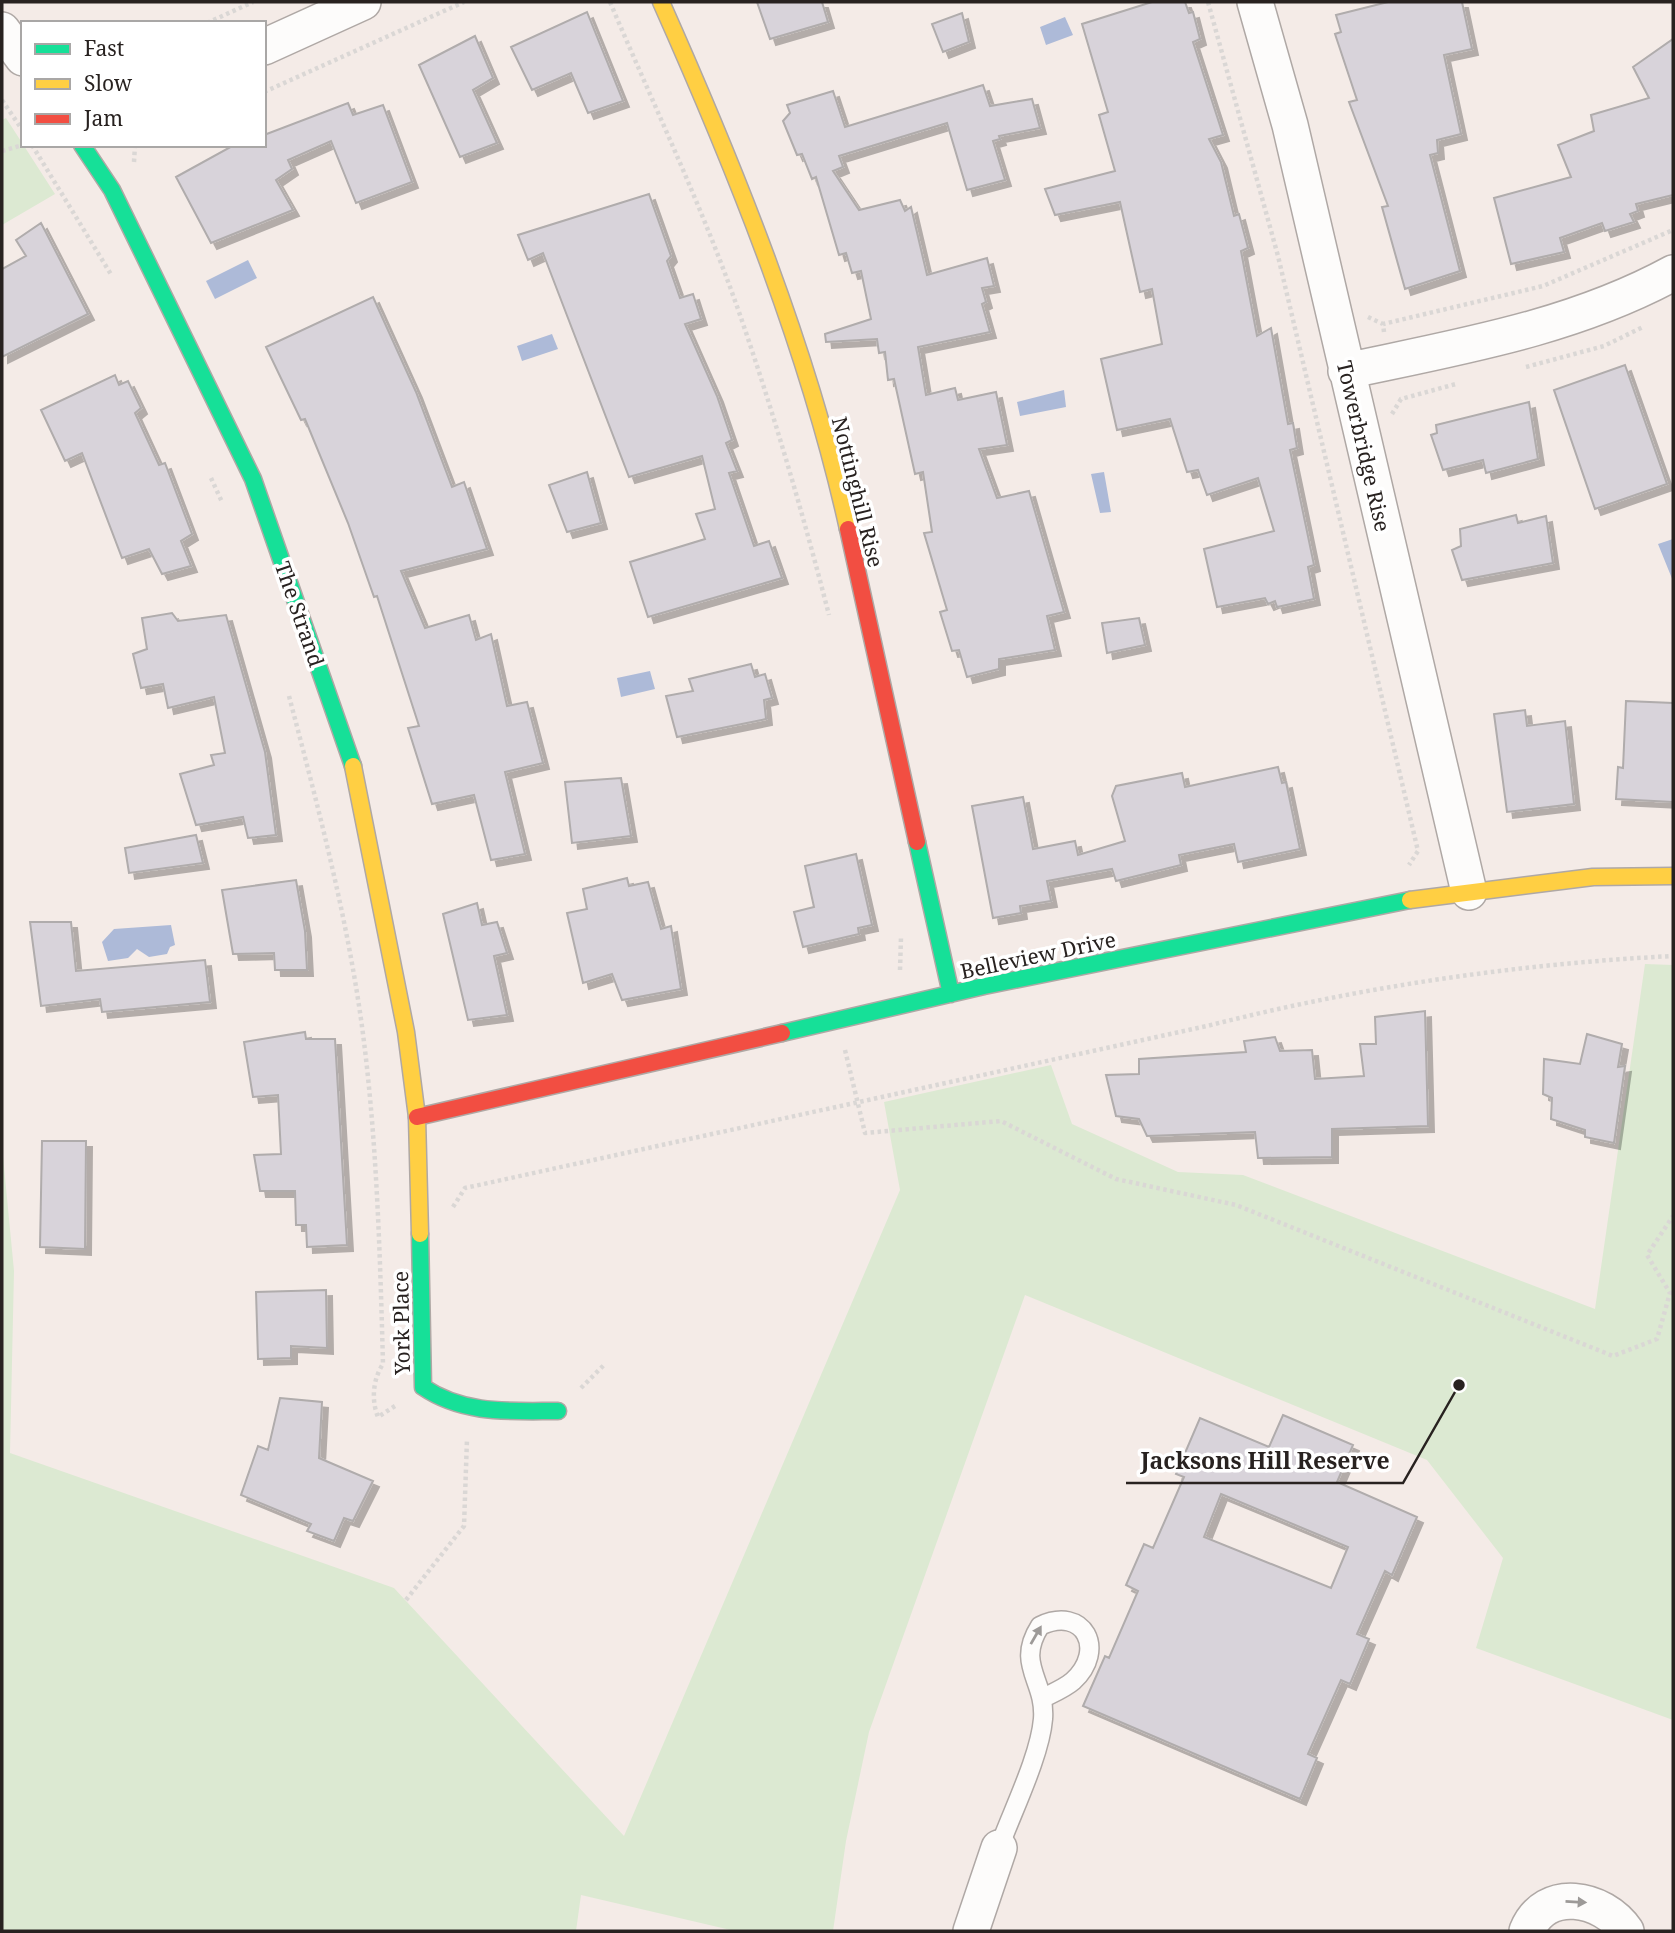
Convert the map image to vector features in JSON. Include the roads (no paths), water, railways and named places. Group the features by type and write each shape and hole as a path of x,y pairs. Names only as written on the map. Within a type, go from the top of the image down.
{"street":[{"path":"266,46 363,2"},
{"name":"Towerbridge Rise","path":"1255,2 1290,125 1469,892"},
{"name":"Nottinghill Rise","path":"661,7 713,119 774,280 838,483 951,994"},
{"path":"2,30 21,55"},
{"name":"The Strand","path":"83,147 112,190 253,479 354,769 406,1032 417,1117"},
{"path":"1346,371 1515,336 1644,289 1673,273"},
{"name":"Belleview Drive","path":"417,1117 839,1022 951,994 1356,910 1469,892 1593,877 1673,876"},
{"name":"York Place","path":"417,1117 423,1387 438,1400 469,1406 558,1411"},
{"path":"971,1931 999,1849"},
{"path":"1527,1931 1541,1912 1555,1903 1573,1900 1595,1905 1616,1916 1626,1931"}],"lane":[{"path":"999,1849 1041,1730 1043,1698"}],"water":[{"path":"1065,17 1073,35 1046,45 1040,27"},
{"path":"248,260 257,278 215,299 206,281"},
{"path":"552,334 558,349 522,361 517,346"},
{"path":"1064,390 1066,407 1020,416 1017,402"},
{"path":"1104,472 1111,512 1100,513 1091,474"},
{"path":"1673,539 1673,581 1658,544"},
{"path":"650,671 655,689 621,697 617,678"},
{"path":"171,925 175,945 170,947 167,954 149,957 137,949 128,958 108,961 102,942 114,929"}],"place":[{"name":"Jacksons Hill Reserve","path":"1459,1385"}]}
